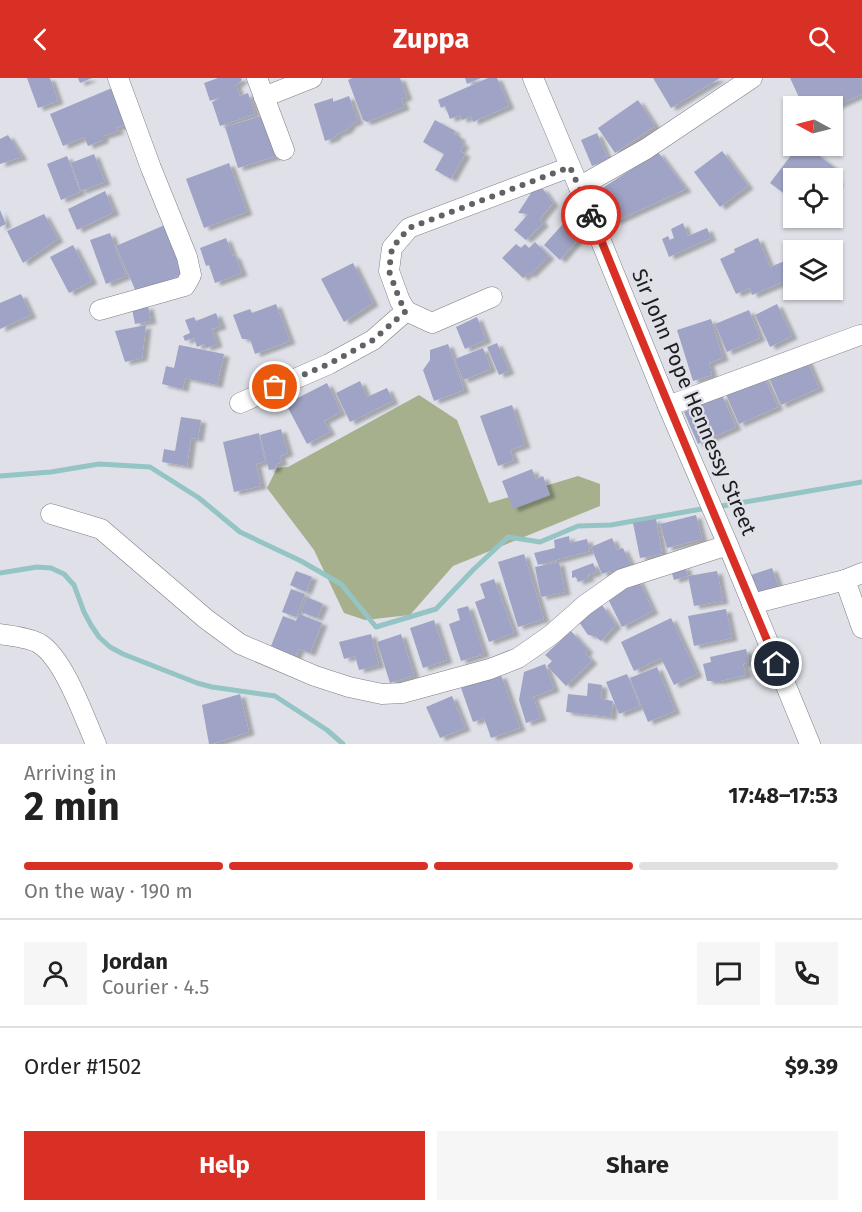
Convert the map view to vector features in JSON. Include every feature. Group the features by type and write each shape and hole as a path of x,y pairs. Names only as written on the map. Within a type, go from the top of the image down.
{"street":[{"path":"100,310 185,286 191,275 188,257 151,168 118,78"},
{"path":"257,78 284,150"},
{"path":"264,97 312,78"},
{"name":"Sir John Pope Hennessy Street","path":"533,78 810,744"},
{"path":"579,187 646,149 752,78"},
{"path":"492,297 432,323 406,311 389,271 392,248 409,228 570,167"},
{"path":"240,403 329,364 373,340 406,311"},
{"path":"668,406 860,335"},
{"path":"51,514 101,529 206,619 240,644 315,676 349,687 382,693 402,693 490,669 518,658 622,579 728,545"},
{"path":"752,604 854,577 862,628"},
{"path":"0,634 39,643 54,656 96,744"}],"green space":[{"path":"419,395 457,420 489,503 578,476 600,484 600,506 453,566 410,615 365,620 344,613 314,550 267,488 277,468 288,467"}],"building":[{"path":"27,78 50,78 58,101 38,108"},
{"path":"78,78 92,78 80,83"},
{"path":"218,78 241,78 242,80 236,85 240,96 248,93 255,114 220,126 212,102 219,99 210,101 204,83"},
{"path":"352,78 400,78 407,97 401,99 404,107 367,122 363,120 348,80"},
{"path":"465,78 481,78 467,84"},
{"path":"488,78 497,78 509,106 473,122 471,116 462,120 460,115 450,119 445,106 441,108 438,100"},
{"path":"653,78 720,78 671,108"},
{"path":"790,78 862,78 862,94 843,103 843,96 798,96"},
{"path":"112,88 127,124 116,128 119,131 103,136 103,140 88,146 84,137 63,146 50,114"},
{"path":"349,96 358,121 334,138 325,141 314,104 333,98 333,102"},
{"path":"638,100 655,126 615,153 598,128"},
{"path":"264,115 277,156 238,168 225,127"},
{"path":"435,120 455,131 454,134 460,137 460,142 464,144 460,151 465,154 451,179 435,170 444,154 423,142"},
{"path":"597,133 608,159 592,166 581,140"},
{"path":"8,135 22,157 0,164 0,139"},
{"path":"722,151 748,186 720,207 694,172"},
{"path":"658,152 686,189 614,222 598,191"},
{"path":"94,154 105,182 81,191 71,163"},
{"path":"67,156 80,192 61,200 47,164"},
{"path":"790,156 819,156 835,168 783,168 783,193 770,183"},
{"path":"229,163 247,212 204,228 186,179"},
{"path":"537,188 543,189 553,203 540,219 543,224 526,240 514,230 528,214 518,213"},
{"path":"105,191 114,212 77,230 68,209"},
{"path":"0,210 6,224 0,227"},
{"path":"44,214 58,239 23,263 7,231"},
{"path":"683,223 688,236 707,228 711,238 669,257 662,239 668,236 670,240 674,238 671,229"},
{"path":"167,224 187,272 137,294 116,246"},
{"path":"563,224 579,238 560,260 544,245"},
{"path":"110,233 126,276 106,284 90,240"},
{"path":"226,238 242,273 215,283 200,248"},
{"path":"758,238 770,267 783,262 783,282 752,295 750,288 736,294 720,259 735,252 734,249"},
{"path":"535,242 549,256 530,275 528,273 523,278 502,258 516,244 521,248 525,244 529,248"},
{"path":"73,245 92,281 69,293 50,257"},
{"path":"353,263 373,303 344,322 321,279"},
{"path":"21,294 31,315 0,329 0,303"},
{"path":"276,304 290,341 255,354 250,339 242,339 233,315 250,309 252,313"},
{"path":"777,304 792,336 770,347 755,315"},
{"path":"148,306 151,321 135,324 132,309"},
{"path":"749,310 760,338 727,352 715,324"},
{"path":"216,313 221,326 212,329 217,344 206,348 204,344 197,347 194,338 185,341 183,336 190,333 185,320 194,317 196,321"},
{"path":"477,317 486,340 465,349 456,327"},
{"path":"711,319 723,358 709,363 712,375 693,381 677,330"},
{"path":"146,325 142,358 125,362 115,331"},
{"path":"497,343 509,371 499,375 487,347"},
{"path":"448,344 464,390 434,401 423,370 430,360 430,350"},
{"path":"179,345 224,354 217,385 185,378 183,389 162,384 166,366 174,368"},
{"path":"483,348 491,369 463,380 455,359"},
{"path":"805,356 819,388 781,405 767,373"},
{"path":"763,375 778,407 739,424 725,392"},
{"path":"360,381 367,397 387,388 393,401 350,422 336,393"},
{"path":"327,383 341,412 324,421 330,432 307,444 286,404"},
{"path":"722,395 736,427 698,444 684,412"},
{"path":"512,405 525,445 510,450 514,460 498,466 480,416"},
{"path":"181,417 201,420 198,439 191,438 187,466 162,462 164,449 175,451"},
{"path":"281,429 288,453 280,456 282,462 277,464 275,469 269,470 260,435"},
{"path":"259,433 265,462 256,464 261,486 234,492 223,442"},
{"path":"532,469 536,479 543,476 550,495 513,509 502,481"},
{"path":"696,515 702,539 667,548 660,524"},
{"path":"656,519 662,554 640,558 633,523"},
{"path":"569,536 570,543 587,539 590,551 538,565 534,553 555,548 554,540"},
{"path":"612,538 617,550 623,548 631,565 602,574 591,547"},
{"path":"524,554 544,619 518,627 498,562"},
{"path":"559,562 565,592 541,597 535,567"},
{"path":"593,563 597,572 588,575 589,578 578,582 576,577 572,578 572,571"},
{"path":"685,566 688,576 674,580 671,570"},
{"path":"772,568 781,593 757,602 748,576"},
{"path":"296,571 312,577 306,592 290,585"},
{"path":"717,571 723,601 694,606 688,576"},
{"path":"494,579 514,633 489,642 475,602 485,598 480,584"},
{"path":"638,579 653,611 622,627 606,595"},
{"path":"291,589 305,594 296,617 282,612"},
{"path":"307,597 323,604 317,618 301,612"},
{"path":"602,605 616,625 601,641 595,636 588,635 579,622"},
{"path":"468,606 484,654 461,661 449,624 460,620 457,609"},
{"path":"726,609 732,638 694,646 688,616"},
{"path":"299,614 322,623 310,653 299,649 294,660 275,653 276,648 271,646 283,616 296,621"},
{"path":"671,618 697,674 674,685 661,658 634,671 621,642"},
{"path":"434,620 447,660 423,668 410,628"},
{"path":"571,631 588,650 585,653 592,661 566,686 547,666 552,661 545,655"},
{"path":"371,634 379,665 359,670 355,656 344,659 339,642"},
{"path":"401,634 414,675 390,683 377,642"},
{"path":"746,649 749,662 743,664 746,675 720,681 707,681 703,664 711,662 710,657"},
{"path":"545,664 554,689 533,697 541,718 526,723 519,700 524,672"},
{"path":"657,667 675,711 648,722 630,678"},
{"path":"627,674 640,706 619,714 606,682"},
{"path":"501,675 520,728 491,738 484,718 473,722 461,688"},
{"path":"588,683 602,685 601,699 613,701 611,717 566,712 568,694 587,696"},
{"path":"240,694 249,732 209,744 202,705"},
{"path":"452,696 465,728 440,738 426,707"}],"waterway":[{"path":"0,476 51,472 99,464 150,467 199,498 240,532 301,561 341,584 376,627 436,609 508,537 540,542 578,526 611,525 707,508"},
{"path":"716,507 862,482"},
{"path":"0,573 37,567 51,568 64,574 74,585 91,625 110,647 197,683 275,696 327,730 343,744"}],"way so far":[{"path":"275,387 329,364 373,340 406,311 389,271 392,248 409,228 570,167 591,215"}],"route":[{"path":"591,215 668,406 777,664"}]}
